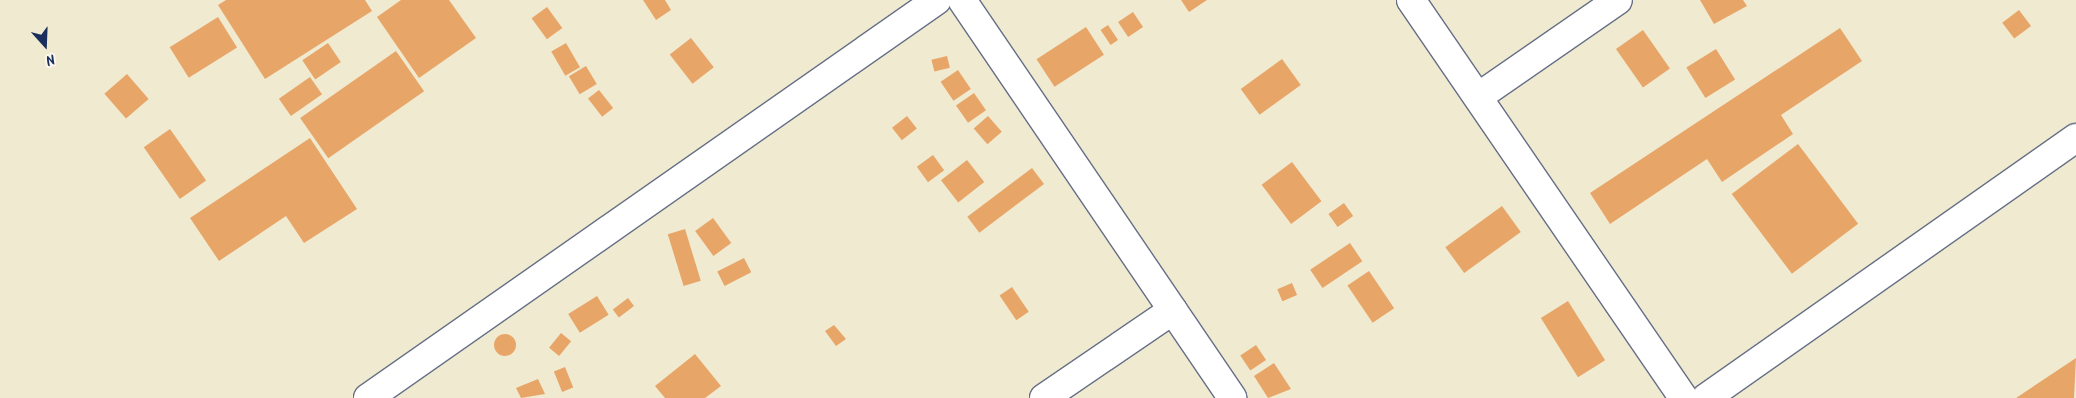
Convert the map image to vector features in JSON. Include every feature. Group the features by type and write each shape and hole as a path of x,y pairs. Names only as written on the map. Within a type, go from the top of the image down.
{"street":[{"path":"368,398 937,0"},
{"path":"962,0 1232,398"},
{"path":"1411,0 1684,398"},
{"path":"1478,97 1618,0"},
{"path":"1706,398 2076,138"},
{"path":"1044,398 1172,310"}],"building":[{"path":"226,0 365,0 372,11 265,79 218,5"},
{"path":"401,0 449,0 476,38 419,78 377,17"},
{"path":"643,0 665,0 671,10 656,20"},
{"path":"1181,0 1207,0 1189,12"},
{"path":"1700,0 1743,0 1747,6 1714,24"},
{"path":"547,7 562,28 547,39 532,18"},
{"path":"2019,10 2031,26 2014,39 2002,23"},
{"path":"1133,12 1143,27 1128,37 1118,22"},
{"path":"218,17 237,48 189,78 170,47"},
{"path":"1108,25 1118,40 1111,45 1101,30"},
{"path":"1086,27 1104,55 1054,87 1037,59"},
{"path":"1840,28 1862,61 1781,115 1793,134 1722,182 1707,159 1610,224 1590,193"},
{"path":"1643,30 1670,69 1643,87 1616,49"},
{"path":"691,38 714,67 693,84 670,55"},
{"path":"328,43 341,62 315,79 302,60"},
{"path":"566,43 580,67 565,76 551,52"},
{"path":"1716,49 1735,80 1705,98 1686,68"},
{"path":"396,51 424,91 328,158 300,118"},
{"path":"947,56 950,68 934,72 931,60"},
{"path":"1282,59 1301,85 1260,115 1241,89"},
{"path":"586,66 597,84 580,94 569,76"},
{"path":"958,70 971,89 953,101 941,82"},
{"path":"127,74 149,99 126,119 104,94"},
{"path":"310,77 322,94 291,116 279,99"},
{"path":"599,90 613,108 602,117 588,99"},
{"path":"974,93 986,110 968,123 956,106"},
{"path":"907,116 917,129 902,140 892,128"},
{"path":"988,116 1002,132 987,144 974,128"},
{"path":"170,129 206,181 180,199 144,147"},
{"path":"310,138 357,209 304,243 286,216 219,261 190,218"},
{"path":"1798,144 1858,224 1792,274 1732,194"},
{"path":"933,155 944,170 928,182 917,167"},
{"path":"967,160 984,182 958,202 941,180"},
{"path":"1292,162 1321,201 1291,224 1262,185"},
{"path":"1032,168 1044,184 979,233 967,217"},
{"path":"1344,203 1353,216 1338,227 1328,214"},
{"path":"1502,206 1521,232 1464,273 1445,247"},
{"path":"713,218 731,243 713,256 695,231"},
{"path":"685,229 701,281 684,286 668,234"},
{"path":"1350,243 1362,261 1323,288 1310,270"},
{"path":"744,258 751,272 725,286 717,272"},
{"path":"1369,271 1394,308 1373,323 1347,286"},
{"path":"1292,283 1297,295 1282,301 1277,289"},
{"path":"1012,287 1029,312 1016,320 1000,295"},
{"path":"597,296 609,315 580,333 568,314"},
{"path":"628,298 634,306 619,317 613,309"},
{"path":"1568,301 1605,360 1578,377 1541,318"},
{"path":"834,325 846,339 836,346 825,331"},
{"path":"561,333 571,341 559,356 549,348"},
{"path":"505,334 513,337 516,345 513,353 505,356 497,353 494,345 497,337"},
{"path":"1256,345 1266,360 1250,371 1240,356"},
{"path":"695,354 721,386 705,398 665,398 655,386"},
{"path":"2076,358 2074,398 2016,398"},
{"path":"1274,363 1291,389 1268,398 1254,376"},
{"path":"565,367 573,387 562,392 554,371"},
{"path":"538,379 545,394 521,398 516,388"}]}
